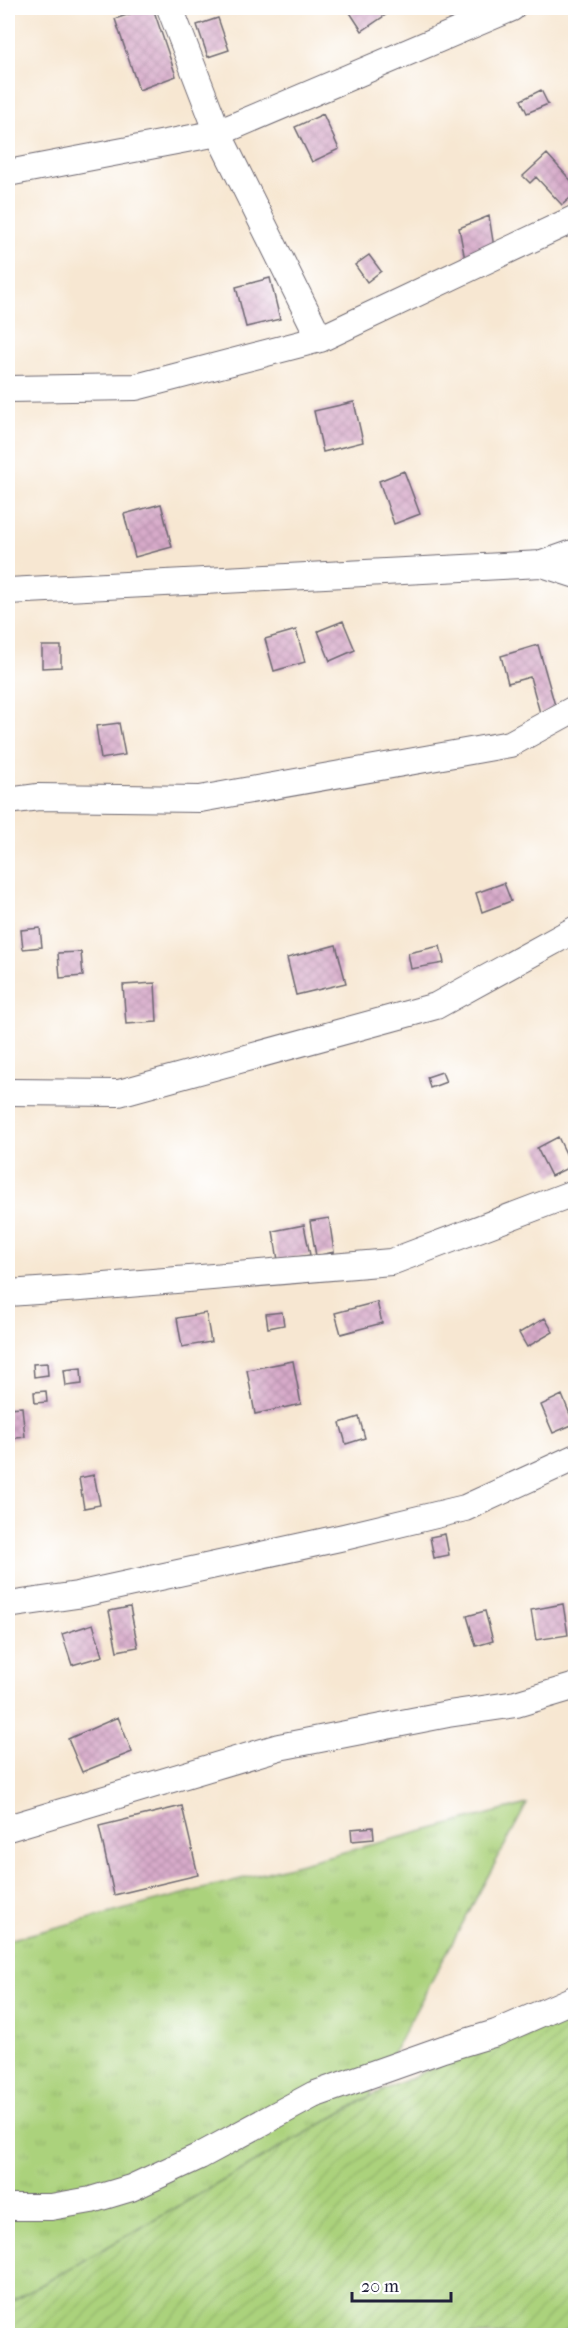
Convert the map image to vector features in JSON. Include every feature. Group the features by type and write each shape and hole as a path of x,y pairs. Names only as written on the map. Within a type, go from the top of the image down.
{"street":[{"path":"170,8 218,133 320,339"},
{"path":"8,173 218,133 512,8"},
{"path":"8,389 136,387 320,339 576,218"},
{"path":"8,591 542,564 576,552"},
{"path":"542,564 576,574"},
{"path":"8,801 38,797 200,799 510,744 576,708"},
{"path":"8,1092 119,1093 436,1006 576,929"},
{"path":"8,1293 391,1262 576,1192"},
{"path":"8,1605 77,1595 344,1537 465,1508 576,1457"},
{"path":"8,1828 279,1747 448,1714 516,1704 576,1686"},
{"path":"8,2207 51,2207 91,2200 131,2188 200,2156 313,2095 443,2049 496,2033 576,1998"}],"green space":[{"path":"527,1804 369,2097 8,2304 8,1940"},
{"path":"575,2003 575,2335 8,2335 8,2304 369,2097"}],"building":[{"path":"153,8 176,76 139,90 115,19"},
{"path":"347,8 383,8 387,14 362,31"},
{"path":"218,18 229,50 208,57 197,25"},
{"path":"541,90 548,104 527,113 521,100"},
{"path":"323,114 339,149 312,162 295,127"},
{"path":"547,154 576,186 576,193 562,205 536,177 530,183 523,176"},
{"path":"489,216 495,254 466,265 459,228"},
{"path":"369,255 381,271 367,282 355,265"},
{"path":"270,278 280,319 246,327 236,287"},
{"path":"354,402 363,442 323,452 314,411"},
{"path":"404,471 420,514 394,524 379,481"},
{"path":"161,504 172,547 135,557 124,514"},
{"path":"343,621 355,650 330,661 318,631"},
{"path":"296,630 305,662 274,671 265,639"},
{"path":"538,645 556,709 540,713 530,677 508,683 501,656"},
{"path":"42,646 61,646 61,667 42,668"},
{"path":"119,723 125,755 101,759 96,726"},
{"path":"8,854 11,854 9,880 8,880"},
{"path":"504,883 511,901 482,912 476,893"},
{"path":"40,928 42,947 23,949 21,930"},
{"path":"336,945 346,983 296,995 287,958"},
{"path":"440,946 444,963 411,969 408,953"},
{"path":"81,952 83,976 60,978 58,953"},
{"path":"155,983 157,1022 126,1024 123,985"},
{"path":"442,1072 446,1082 430,1088 427,1077"},
{"path":"558,1137 572,1166 551,1176 537,1148"},
{"path":"329,1218 334,1252 316,1256 310,1221"},
{"path":"304,1225 310,1255 278,1260 273,1231"},
{"path":"377,1302 382,1323 341,1334 335,1313"},
{"path":"282,1312 284,1325 268,1328 266,1314"},
{"path":"206,1313 211,1342 182,1347 177,1318"},
{"path":"545,1318 553,1332 527,1347 519,1333"},
{"path":"293,1361 301,1404 255,1414 247,1370"},
{"path":"47,1363 48,1375 34,1377 33,1364"},
{"path":"81,1368 82,1384 66,1386 64,1370"},
{"path":"46,1391 47,1402 35,1403 34,1392"},
{"path":"562,1395 574,1424 553,1433 541,1405"},
{"path":"22,1407 25,1437 8,1439 8,1408"},
{"path":"359,1417 365,1438 346,1444 340,1423"},
{"path":"94,1475 100,1505 84,1508 79,1478"},
{"path":"445,1534 449,1555 434,1558 430,1537"},
{"path":"563,1604 568,1635 536,1640 531,1610"},
{"path":"130,1607 138,1647 117,1651 109,1611"},
{"path":"485,1611 493,1641 476,1646 467,1616"},
{"path":"93,1624 103,1656 72,1665 62,1634"},
{"path":"118,1717 132,1752 82,1772 68,1739"},
{"path":"182,1806 198,1875 114,1895 99,1826"},
{"path":"373,1827 374,1839 352,1841 351,1829"}]}
